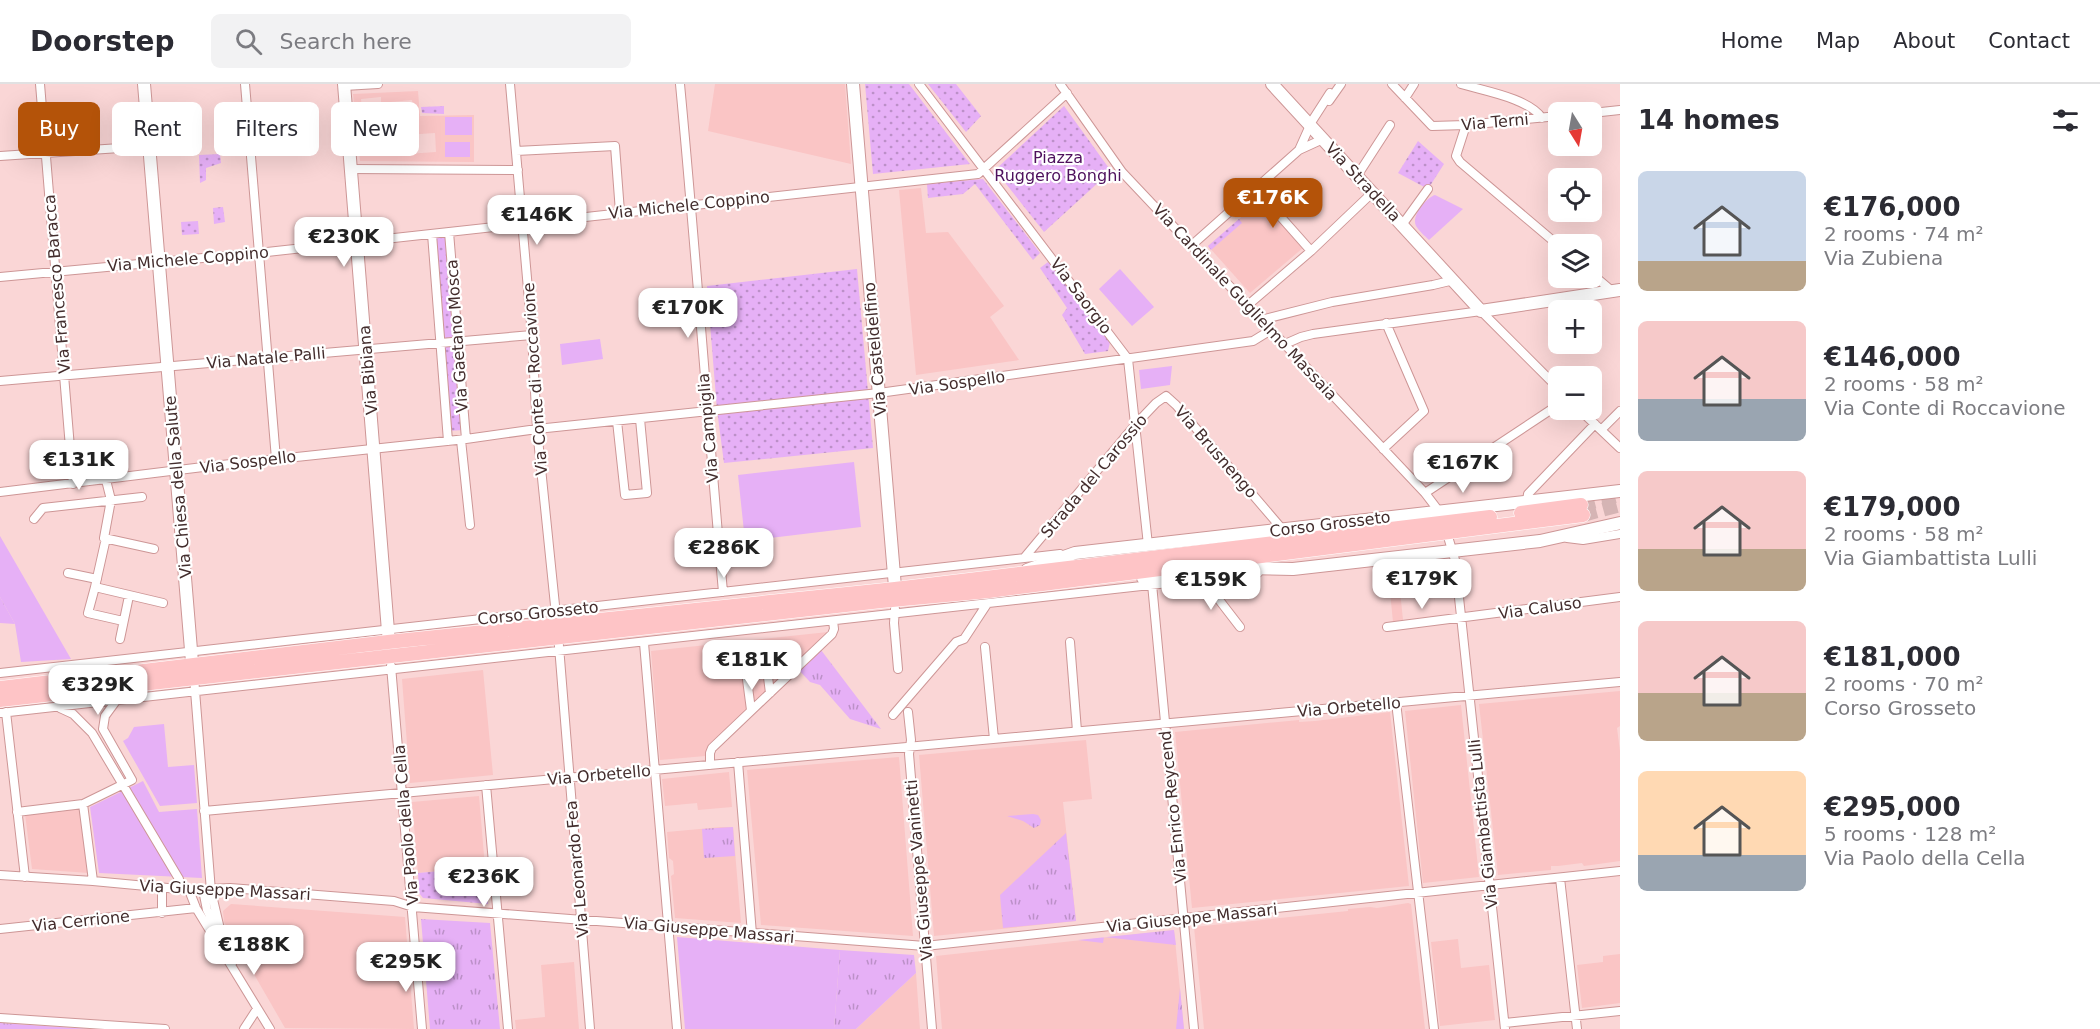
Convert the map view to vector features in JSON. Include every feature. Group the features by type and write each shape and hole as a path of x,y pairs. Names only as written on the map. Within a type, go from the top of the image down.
{"main road":[{"path":"1443,521 1582,510"},
{"name":"Corso Grosseto","path":"896,594 990,597 1443,521"},
{"name":"Corso Grosseto","path":"4,686 193,672 896,594 1006,576 1443,521"},
{"name":"Corso Grosseto","path":"2,708 193,672"}],"street":[{"name":"Via Francesco Baracca","path":"40,84 42,102"},
{"name":"Via Chiesa della Salute","path":"144,84 146,102"},
{"path":"245,84 276,459"},
{"path":"344,85 378,84"},
{"name":"Via Conte di Roccavione","path":"510,84 532,335 537,429 557,631"},
{"name":"Via Campiglia","path":"680,84 692,204 706,411 723,592"},
{"name":"Via Casteldelfino","path":"853,84 896,594 894,614"},
{"name":"Via Saorgio","path":"919,84 1128,359"},
{"name":"Via Cardinale Guglielmo Massaia","path":"1060,84 1122,172 1425,493 1443,521"},
{"name":"Via Stradella","path":"1272,84 1481,311 1548,378"},
{"path":"1323,103 1331,99 1341,84"},
{"path":"1392,84 1405,98 1414,84"},
{"path":"1461,84 1527,104 1542,118"},
{"name":"Via Bibiana","path":"344,85 389,650"},
{"path":"983,169 1067,93"},
{"path":"1299,150 1330,93"},
{"name":"Via Terni","path":"1405,98 1432,126 1548,117"},
{"path":"1602,112 1620,110"},
{"path":"1357,176 1390,125"},
{"path":"1466,125 1457,149 1456,156 1460,162 1548,237"},
{"path":"1192,245 1299,150 1323,139"},
{"path":"516,151 615,146 620,212"},
{"path":"0,156 18,154"},
{"name":"Via Francesco Baracca","path":"46,156 73,484"},
{"name":"Via Chiesa della Salute","path":"151,156 204,811 207,890 232,963"},
{"path":"351,169 518,170"},
{"name":"Via Michele Coppino","path":"0,277 432,234 978,174 983,169"},
{"path":"1256,189 1311,251"},
{"path":"1402,225 1428,189"},
{"path":"1248,305 1311,251 1372,193"},
{"name":"Via Gaetano Mosca","path":"449,232 463,439"},
{"name":"Via Gaetano Mosca","path":"432,234 447,441"},
{"path":"1261,320 1332,302 1454,280"},
{"path":"1602,280 1616,291"},
{"path":"1285,344 1313,334 1616,291"},
{"path":"1383,449 1424,411 1386,323"},
{"name":"Via Sospello","path":"0,492 537,429 879,393 1253,341 1271,330"},
{"name":"Via Natale Palli","path":"0,381 532,335"},
{"path":"1128,359 1148,545"},
{"name":"Strada del Carossio","path":"1024,558 1136,424 1166,396"},
{"name":"Via Brusnengo","path":"1166,396 1283,530"},
{"path":"1527,501 1528,495 1598,427 1620,411"},
{"path":"1420,514 1426,498 1425,493 1548,412"},
{"path":"616,421 625,495 647,493 640,418"},
{"path":"1591,420 1620,448"},
{"path":"463,439 470,525"},
{"path":"106,480 111,500 104,538 106,538 88,614 123,621"},
{"name":"Corso Grosseto","path":"0,673 193,672 389,650 557,631 723,592 1420,514 1443,521 1527,501 1620,491"},
{"path":"34,519 43,508 142,497"},
{"name":"Via Brusnengo","path":"1266,509 1270,525 1268,532"},
{"name":"Via Giambattista Lulli","path":"1443,521 1453,551 1505,1026"},
{"name":"Corso Grosseto","path":"990,597 1203,579 1453,551 1564,537 1620,523"},
{"name":"Corso Grosseto","path":"1564,537 1583,540 1620,534"},
{"path":"106,538 154,549"},
{"name":"Corso Grosseto","path":"1006,576 1075,553"},
{"name":"Corso Grosseto","path":"557,631 644,643 894,614 1019,591 1231,568 1293,569"},
{"path":"68,573 129,596 163,603"},
{"path":"1203,579 1240,627"},
{"name":"Via Enrico Reycend","path":"1152,584 1194,1029"},
{"path":"120,639 129,596"},
{"path":"893,715 956,642 964,639 990,597"},
{"name":"Via Caluso","path":"1461,618 1620,597"},
{"path":"894,614 898,669"},
{"path":"1387,627 1461,618"},
{"path":"711,765 711,749 833,632 833,621"},
{"name":"Via Leonardo Fea","path":"557,631 590,1029"},
{"path":"1070,642 1077,731"},
{"path":"644,643 653,770 677,1029"},
{"path":"751,710 743,649 764,646 770,693"},
{"path":"985,647 994,739"},
{"name":"Via Paolo della Cella","path":"389,650 422,1029"},
{"name":"Corso Grosseto","path":"2,708 60,707 116,701 193,672"},
{"name":"Via Orbetello","path":"204,811 1620,682"},
{"path":"17,812 83,804 132,780 103,729 105,716 116,701"},
{"path":"1396,702 1434,1029"},
{"path":"60,707 72,714 92,733 179,879 179,890"},
{"path":"2,708 25,876"},
{"name":"Via Giuseppe Vaninetti","path":"908,712 909,754 932,1029"},
{"path":"738,762 752,934"},
{"path":"486,785 508,1029"},
{"path":"83,804 93,881"},
{"name":"Via Giuseppe Massari","path":"0,875 179,890 230,888 394,901 413,907 925,946 1620,871"},
{"path":"1560,878 1577,1029"},
{"path":"162,888 162,913"},
{"path":"189,890 196,908 216,943 232,963 270,1029"},
{"name":"Via Cerrione","path":"0,929 196,908"},
{"path":"244,1029 258,1009"},
{"path":"1505,1026 1620,1011"},
{"path":"0,1018 165,1029"}],"shaded area":[{"path":"715,84 845,84 851,164 708,131"},
{"path":"418,91 419,102 412,102 412,100 381,102 381,97 354,102 353,94"},
{"path":"419,104 420,116 474,115 474,162 360,161 359,156 419,156 419,153 436,152 435,133 419,134"},
{"path":"921,188 926,233 948,232 1004,306 990,317 1019,360 916,375 899,190"},
{"path":"1261,200 1304,247 1250,293 1208,246"},
{"path":"1399,581 1403,620 1393,622 1389,582"},
{"path":"828,632 707,748 705,756 660,760 651,651"},
{"path":"483,670 493,775 410,783 402,679"},
{"path":"1620,691 1620,726 1617,728 1620,751 1620,861 1584,866 1582,863 1551,866 1551,870 1498,875 1479,704"},
{"path":"1461,705 1479,877 1423,883 1405,711"},
{"path":"1390,712 1409,886 1192,908 1175,732 1299,720 1299,722 1315,721"},
{"path":"1086,740 1092,799 1063,802 1076,921 934,936 919,755"},
{"path":"899,757 913,936 761,925 747,770"},
{"path":"729,772 732,807 698,810 697,803 665,806 662,779"},
{"path":"479,796 485,867 418,873 412,802"},
{"path":"79,808 89,873 32,869 25,814"},
{"path":"733,827 741,923 675,918 671,876 674,874 673,861 669,858 667,832"},
{"path":"231,904 405,917 414,1029 285,1028 224,922 223,911"},
{"path":"1411,904 1425,1029 1204,1029 1194,927"},
{"path":"1174,930 1184,1029 942,1029 936,956"},
{"path":"1458,939 1461,968 1489,965 1495,1020 1440,1026 1431,942"},
{"path":"1620,954 1620,1003 1582,1008 1577,965 1603,962 1603,956"},
{"path":"574,962 579,1029 516,1029 515,1020 545,1017 541,965"},
{"path":"916,973 920,1029 856,1029"}],"green space":[{"path":"865,84 909,84 970,164 873,174"},
{"path":"928,84 956,84 981,116 966,132"},
{"path":"444,106 444,114 422,113 421,107"},
{"name":"Piazza Ruggero Bonghi","path":"1064,106 1111,171 1044,232 995,170"},
{"path":"445,117 472,117 472,135 445,135"},
{"path":"1418,141 1444,164 1428,189 1398,173"},
{"path":"445,142 470,142 470,157 445,157"},
{"path":"199,156 220,156 221,163 206,168 206,180 200,183"},
{"path":"983,179 1040,253 1033,260 975,184 963,194 928,198 927,184"},
{"path":"1435,195 1463,209 1429,240 1420,232 1415,222 1417,213 1424,203"},
{"path":"223,207 225,222 214,224 213,208"},
{"path":"1239,219 1242,223 1211,250 1208,246"},
{"path":"198,221 199,234 182,235 181,222"},
{"path":"449,232 464,430 447,431 432,234"},
{"path":"1048,262 1110,342 1108,351 1085,354 1062,315 1067,308 1040,268"},
{"path":"857,269 873,448 724,463 717,410 707,286"},
{"path":"1120,269 1154,307 1132,326 1099,289"},
{"path":"600,339 603,359 562,365 560,344"},
{"path":"1172,366 1170,385 1141,389 1139,370"},
{"path":"854,462 861,527 745,541 738,475"},
{"path":"0,536 71,659 21,662 15,624 0,597"},
{"path":"0,597 15,624 0,623"},
{"path":"821,650 881,729 850,719 820,685 810,682 796,667"},
{"path":"164,724 168,767 194,765 197,803 160,806 123,741 128,738 134,727"},
{"path":"143,781 159,812 197,809 202,878 99,873 90,807"},
{"path":"1038,815 1041,820 1040,825 1034,828 1023,821 1007,816"},
{"path":"733,827 735,856 704,858 702,829"},
{"path":"1066,833 1076,921 1003,928 1000,895"},
{"path":"485,867 488,904 423,898 419,893 418,873"},
{"path":"421,919 490,923 500,1029 430,1029"},
{"path":"1174,930 1176,945 1105,937"},
{"path":"677,937 840,950 834,1029 685,1029"},
{"path":"1104,937 1103,943 1078,940"},
{"path":"840,950 914,955 916,973 856,1029 834,1029"},
{"path":"1180,988 1184,1029 1176,1029"},
{"path":"0,1023 89,1029 0,1029"}],"tunnel":[{"path":"1581,505 1620,495"},
{"path":"1583,515 1620,505"}]}
